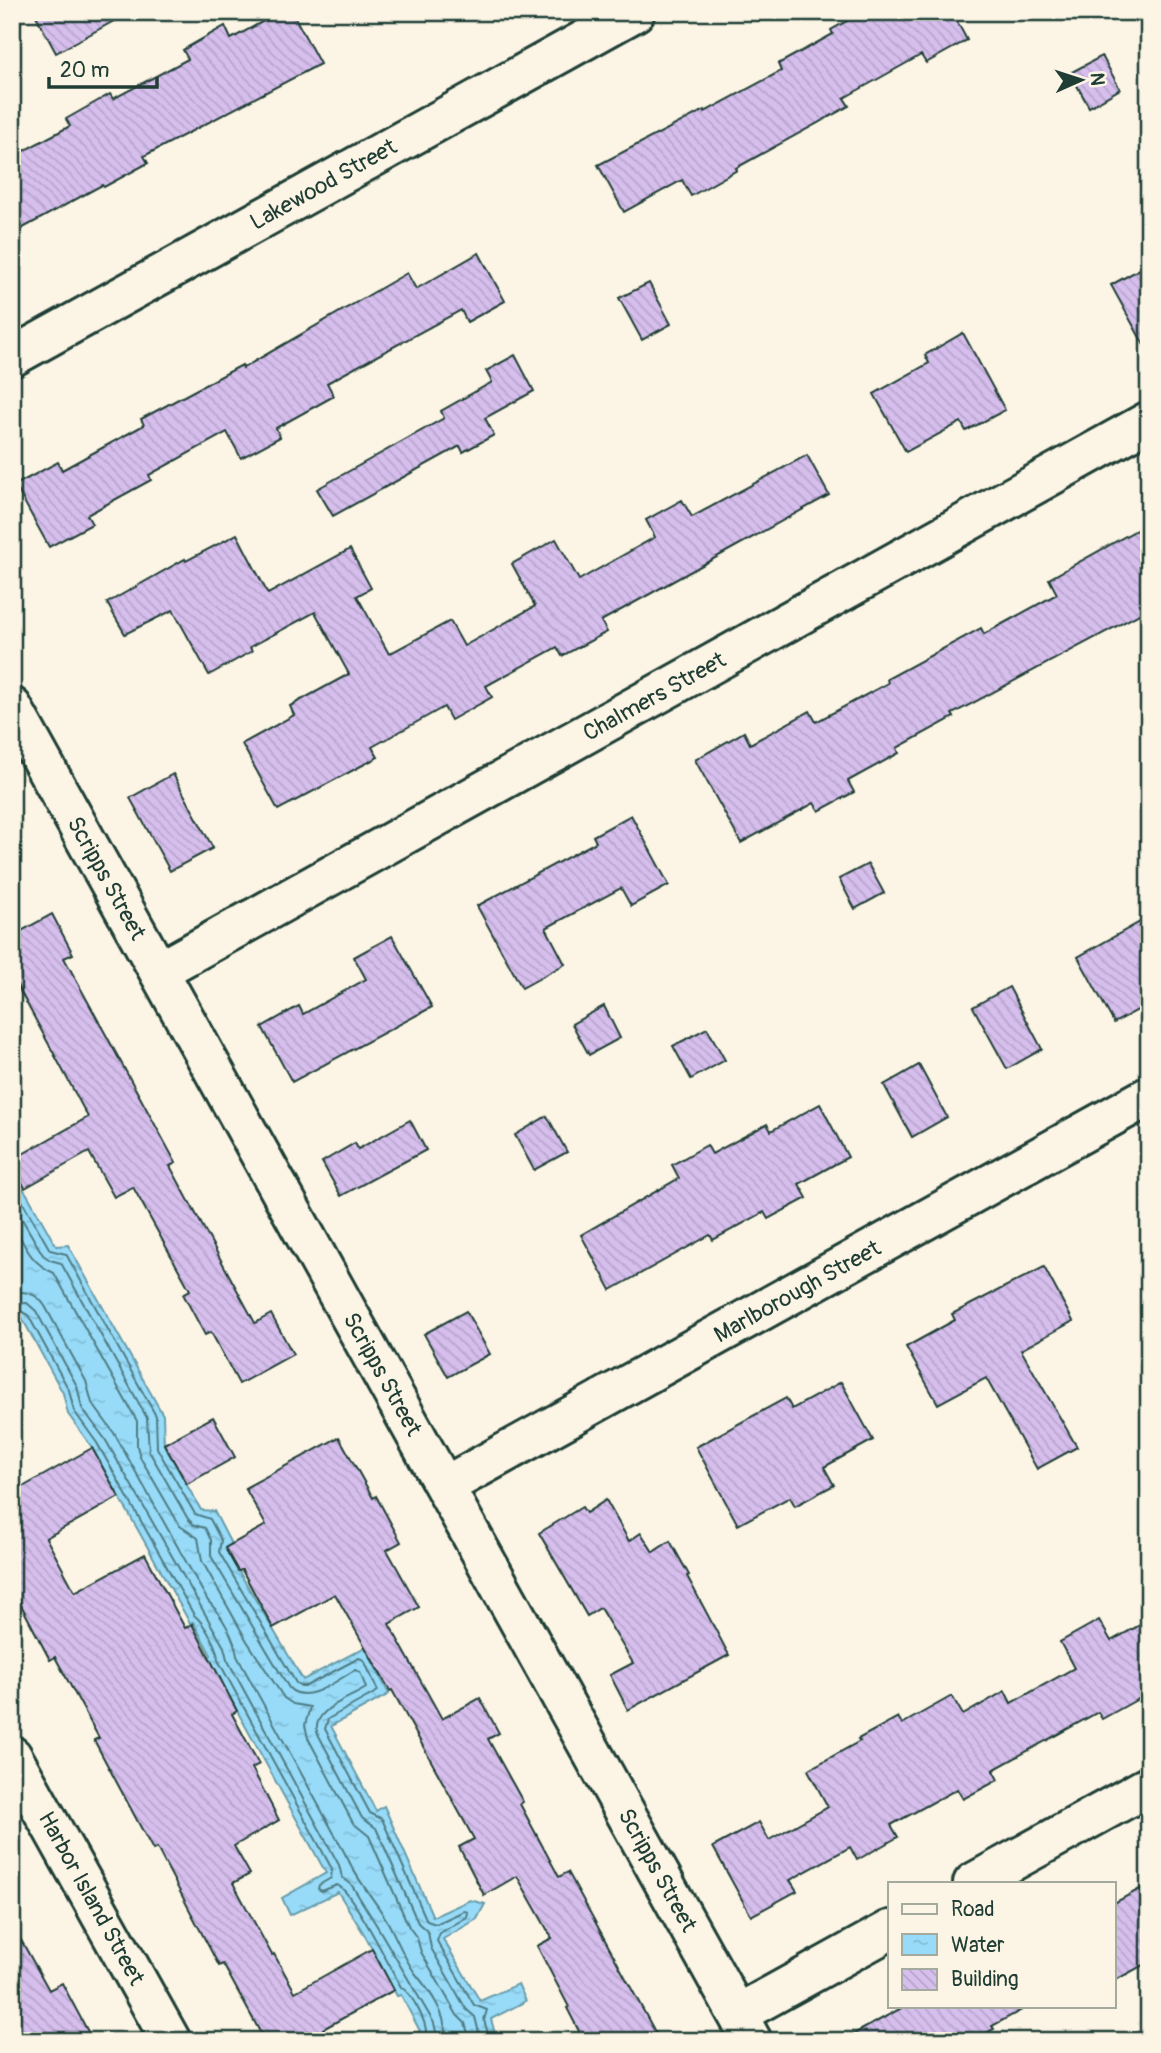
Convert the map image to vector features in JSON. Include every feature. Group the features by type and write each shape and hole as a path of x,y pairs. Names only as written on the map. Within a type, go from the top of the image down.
{"street":[{"name":"Lakewood Street","path":"12,357 635,12"},
{"name":"Chalmers Street","path":"159,971 1149,421"},
{"name":"Scripps Street","path":"12,707 745,2027"},
{"name":"Marlborough Street","path":"445,1486 1149,1096"},
{"name":"Harbor Island Street","path":"12,1755 171,2041"},
{"path":"975,1882 1149,1786"},
{"path":"745,2027 888,1931"}],"water":[{"path":"12,1174 27,1194 56,1246 68,1245 163,1415 164,1445 201,1510 214,1511 231,1544 225,1548 303,1680 365,1647 389,1694 331,1726 376,1811 384,1806 433,1917 470,1900 485,1904 477,1919 443,1939 480,2001 518,1984 526,2001 491,2019 497,2041 405,2041 420,2031 338,1892 290,1915 282,1898 326,1873 208,1658 211,1655 193,1622 190,1623 91,1446 68,1414 63,1393 22,1318 12,1321"}],"building":[{"path":"34,12 130,12 56,53"},
{"path":"280,12 292,12 320,64 144,156 148,163 12,234 12,157 70,126 66,119 110,94 113,99 188,59 183,50 225,26 231,39"},
{"path":"863,12 952,12 967,40 926,63 921,55 844,98 849,106 691,196 682,180 624,212 598,165 781,71 778,64 833,34 831,30"},
{"path":"1102,56 1120,89 1089,107 1070,73"},
{"path":"479,253 505,301 467,322 461,310 327,383 334,396 276,428 280,437 241,458 227,432 149,475 151,480 87,515 92,524 49,547 15,485 58,462 62,470 144,425 141,419 242,365 243,368 407,273 416,289"},
{"path":"1149,264 1149,354 1111,285"},
{"path":"649,283 671,324 642,340 619,298"},
{"path":"963,333 1005,410 966,431 961,422 906,452 874,394 929,363 925,355"},
{"path":"515,355 534,391 485,418 494,435 463,452 460,446 333,516 317,489 444,418 441,411 492,382 486,371"},
{"path":"807,455 829,495 601,621 607,632 562,656 557,647 486,686 492,697 451,720 444,707 372,747 378,757 278,810 242,744 294,715 290,706 349,674 315,612 250,647 252,651 209,675 173,610 125,634 107,603 185,559 186,561 237,534 268,594 350,549 371,588 357,596 389,654 450,621 464,646 535,606 512,564 556,539 579,580 655,537 646,520 682,500 692,517"},
{"path":"1149,523 1149,609 952,714 954,717 897,748 899,753 848,781 854,792 819,811 814,803 741,843 695,760 744,732 750,744 810,711 816,722 888,683 887,679 981,628 984,634 1057,594 1049,579"},
{"path":"173,774 213,848 170,871 130,798"},
{"path":"631,815 669,885 631,906 621,888 546,928 565,964 522,988 477,906 596,842 593,836"},
{"path":"868,864 884,893 855,909 839,879"},
{"path":"52,914 73,954 64,958 176,1163 170,1166 255,1323 271,1314 293,1354 239,1384 211,1332 205,1335 183,1294 190,1290 133,1187 114,1197 89,1152 25,1188 12,1164 12,1160 88,1117 12,976 12,936"},
{"path":"1149,917 1149,1004 1114,1023 1078,957"},
{"path":"392,936 432,1007 292,1082 262,1027 299,1006 303,1014 366,979 354,957"},
{"path":"1009,987 1042,1049 1007,1069 973,1007"},
{"path":"604,1006 620,1038 589,1055 572,1024"},
{"path":"707,1028 725,1060 691,1079 673,1046"},
{"path":"919,1065 947,1117 912,1137 884,1085"},
{"path":"820,1104 848,1157 799,1184 807,1198 768,1219 764,1212 713,1240 710,1235 611,1290 581,1235 679,1178 672,1165 707,1145 712,1154 767,1124 771,1131"},
{"path":"547,1116 567,1152 534,1170 515,1135"},
{"path":"410,1120 426,1150 341,1196 322,1162 355,1143 358,1149"},
{"path":"1044,1267 1073,1321 1021,1350 1077,1447 1037,1469 986,1378 938,1404 906,1347 955,1320 952,1314"},
{"path":"466,1311 490,1354 448,1377 424,1334"},
{"path":"841,1382 873,1440 824,1467 834,1485 795,1506 790,1497 738,1525 696,1447 786,1398 792,1409"},
{"path":"213,1417 235,1457 187,1484 164,1444"},
{"path":"339,1437 401,1542 387,1550 419,1607 389,1624 442,1719 480,1698 499,1733 488,1739 523,1802 520,1804 559,1877 568,1872 660,2041 584,2041 537,1946 552,1938 517,1876 484,1895 459,1847 474,1839 392,1690 390,1691 335,1594 273,1628 242,1570 238,1571 225,1548 266,1525 245,1488"},
{"path":"92,1448 119,1497 46,1538 75,1592 145,1554 185,1628 192,1624 237,1711 232,1714 259,1764 252,1768 279,1820 234,1846 250,1874 233,1883 272,1955 274,1954 295,1992 372,1949 394,1990 323,2029 330,2041 265,2041 223,1964 219,1966 157,1848 153,1850 94,1740 99,1738 55,1657 50,1660 12,1588 12,1493"},
{"path":"606,1500 629,1541 641,1533 653,1552 670,1541 729,1655 628,1710 610,1675 633,1663 600,1608 587,1616 539,1533 582,1507 586,1513"},
{"path":"1099,1620 1111,1641 1149,1620 1149,1693 1102,1719 1098,1712 993,1770 998,1780 963,1799 957,1789 891,1825 898,1837 857,1860 850,1847 790,1880 797,1891 751,1916 713,1847 759,1822 769,1840 828,1807 808,1770 898,1717 902,1724 952,1696 963,1715 1005,1691 1011,1703 1074,1668 1060,1642"},
{"path":"1149,1884 1149,1962 1116,1980 1116,1902"},
{"path":"12,1924 49,1990 62,1983 93,2041 12,2041"},
{"path":"901,2008 1025,2008 992,2026 994,2029 972,2041 841,2041"}]}
